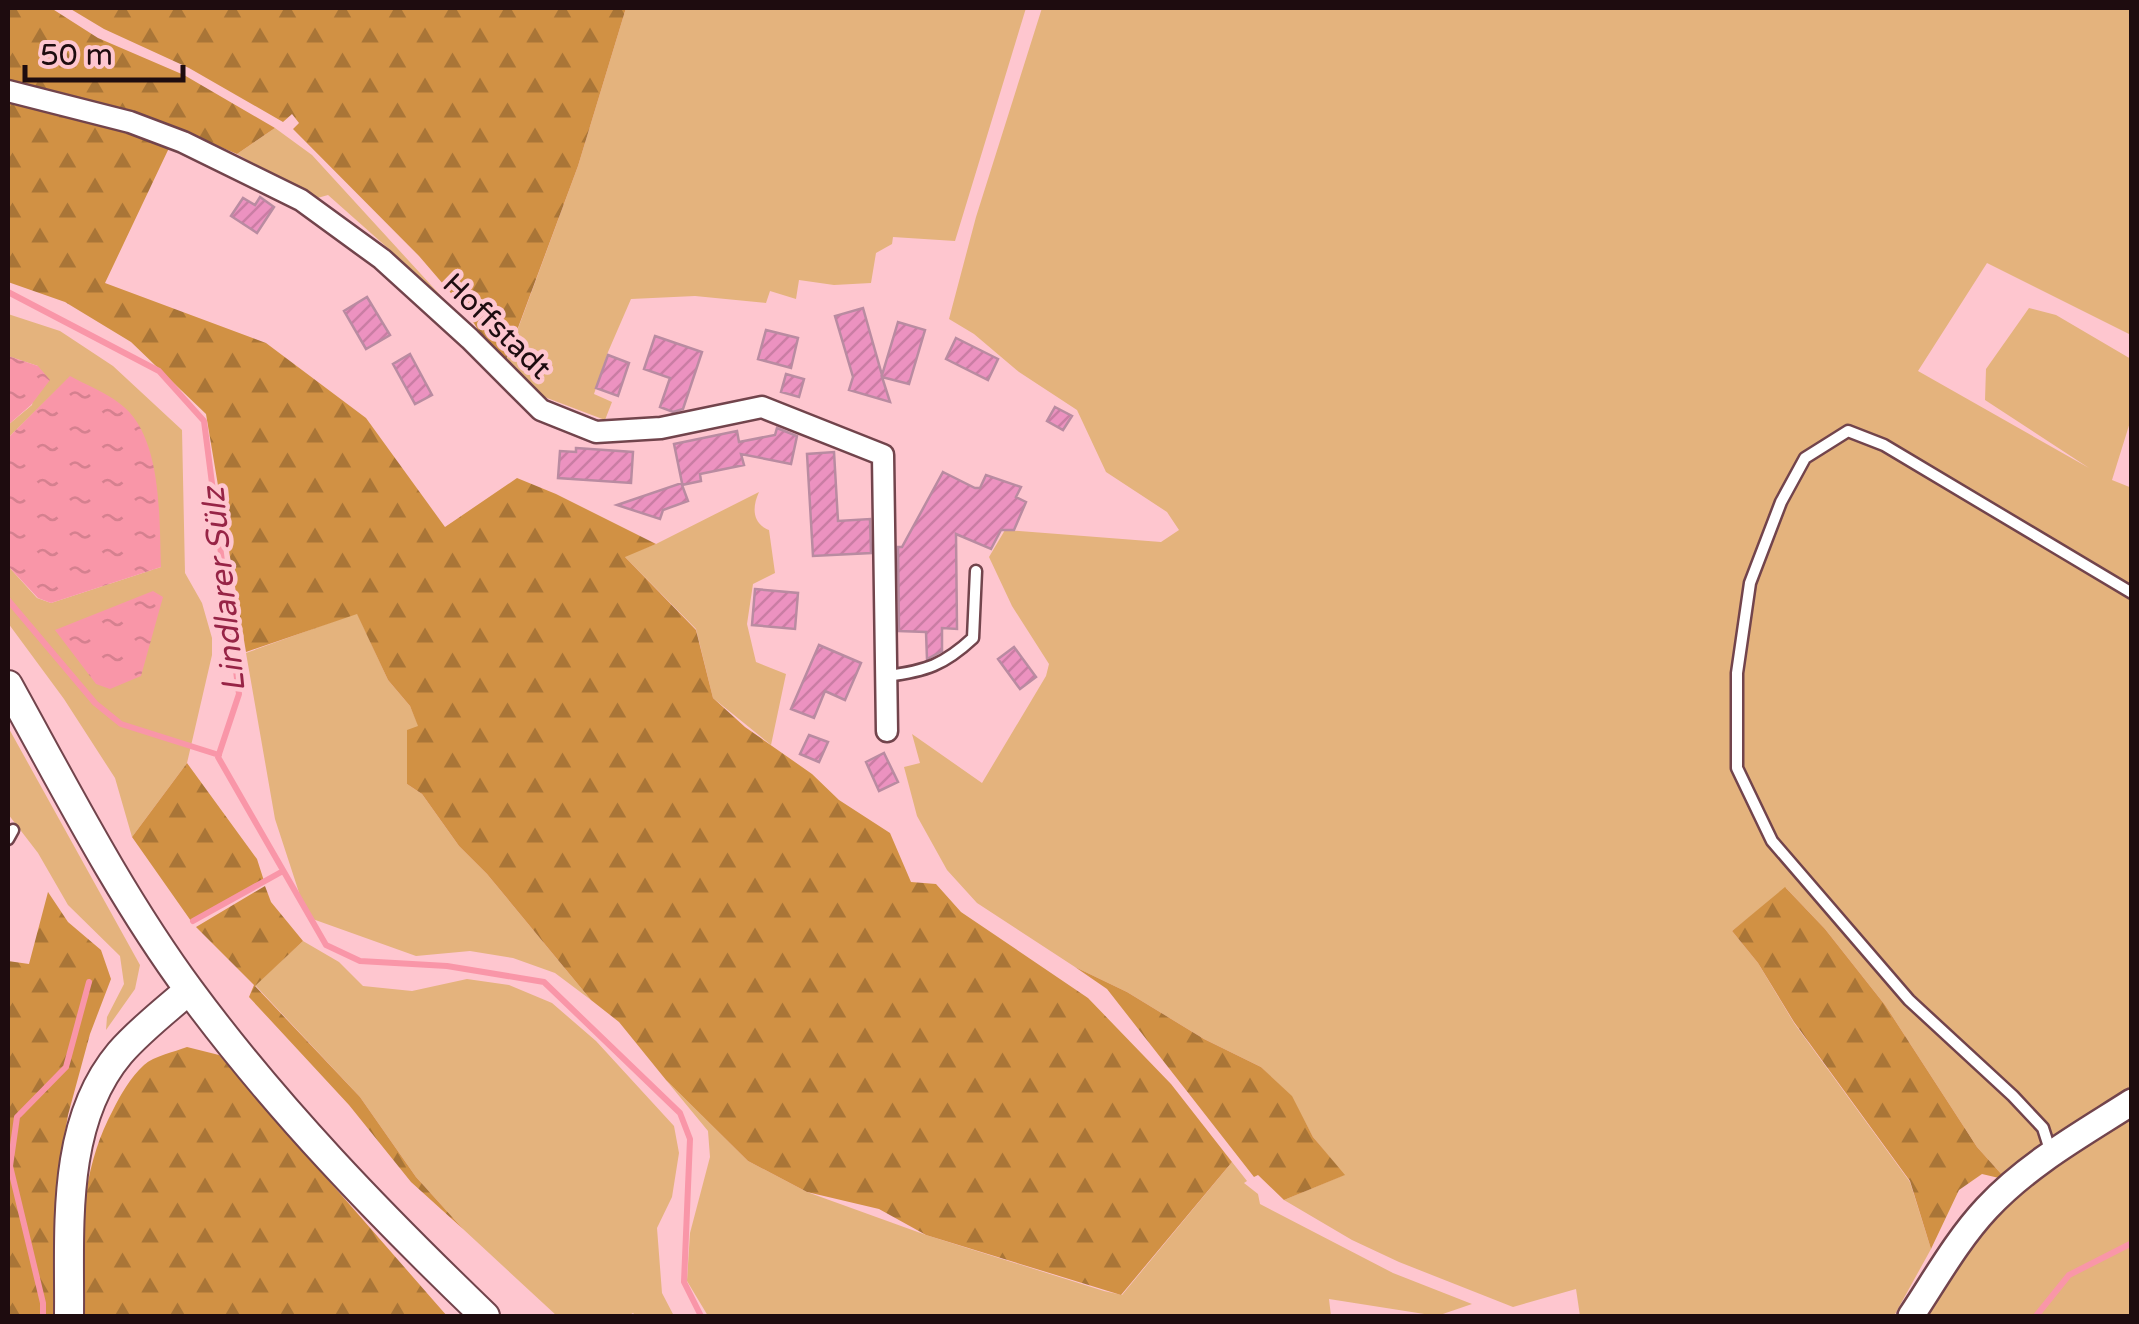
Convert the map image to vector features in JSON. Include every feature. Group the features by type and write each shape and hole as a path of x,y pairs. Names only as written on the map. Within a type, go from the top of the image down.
{"main road":[{"path":"8,686 76,808 189,990 276,1099 384,1217 485,1316"},
{"path":"69,1316 72,1176 85,1121 119,1054 189,990"}],"street":[{"name":"Hoffstadt","path":"8,91 130,122 184,142 301,200 382,260 470,338 541,410 596,432 661,428 762,407 883,455 887,731"},
{"path":"1910,1316 1986,1209 2052,1154 2132,1102"}],"lane":[{"path":"2052,1154 2043,1128 1908,1000 1772,841 1736,768 1737,673 1744,619 1750,583 1781,502 1805,458 1848,431 1884,445 2132,593"},
{"path":"886,676 918,672 949,660 973,638 976,571"}],"shaded area":[{"path":"626,8 1026,8 955,241 893,237 892,244 876,253 871,283 834,285 799,280 796,299 770,291 766,303 695,296 631,299 594,394 612,402 605,420 547,398 502,372 578,166"},
{"path":"1042,8 2131,8 2131,335 1987,263 1918,371 2089,468 1985,400 1986,369 2029,308 2056,315 2131,359 2131,419 2112,480 2132,488 2131,1090 2003,1176 1977,1147 1885,1005 1825,929 1786,888 1732,931 1910,1182 1931,1249 1894,1316 1580,1316 1576,1289 1513,1307 1352,1240 1284,1200 1344,1175 1313,1137 1291,1096 1261,1067 1075,967 977,903 947,870 917,816 904,767 920,763 912,734 982,783 1046,676 1049,664 1012,606 989,557 1005,530 1161,542 1179,530 1167,512 1106,472 1077,410 949,319 976,217"},
{"path":"275,128 312,155 473,331 393,262 390,250 328,195 314,199 237,154"},
{"path":"8,314 60,331 113,366 182,430 185,573 202,603 212,638 212,655 187,763 132,837 115,778 8,623 8,566 37,598 51,603 161,567 70,377 8,438 8,425 32,405 38,366 8,356"},
{"path":"759,492 755,514 769,530 775,573 753,584 747,624 756,662 786,674 771,745 713,698 696,629 624,556"},
{"path":"357,613 388,680 410,706 419,727 407,784 422,794 459,846 487,874 591,1000 555,973 513,958 470,951 416,956 307,917 275,819 246,653"},
{"path":"8,727 140,965 135,989 106,1030 107,1017 124,984 120,956 68,905 38,853 8,814"},
{"path":"303,941 339,962 363,986 412,991 467,979 509,985 552,1003 596,1041 674,1126 679,1153 672,1197 657,1228 662,1293 674,1316 557,1316 463,1229 416,1177 360,1097 255,985"},
{"path":"666,1080 748,1161 807,1192 926,1235 1104,1291 1122,1295 1232,1162 1247,1181 1244,1183 1258,1194 1260,1204 1393,1273 1472,1304 1437,1316 1329,1299 1331,1316 708,1316 687,1281 690,1233 710,1157 708,1131"},
{"path":"2131,1107 2131,1316 1919,1316 1948,1274 2019,1189"}],"green space":[{"path":"8,8 51,8 98,38 184,75 275,128 237,154 178,129 105,283 266,343 366,418 445,527 517,478 656,544 625,557 696,630 713,698 745,727 812,774 839,800 890,833 911,882 936,884 961,912 1088,998 1171,1084 1232,1162 1121,1295 926,1235 879,1209 807,1192 748,1161 666,1080 619,1022 591,1000 487,874 459,846 422,794 407,784 407,730 418,726 410,706 388,680 357,614 246,652 206,414 131,342 65,302 8,282"},
{"path":"69,8 626,8 578,166 502,371 468,313 419,256 293,129 299,123 292,114 283,122 189,68 104,29"},
{"path":"187,763 257,859 264,881 191,921 132,837"},
{"path":"265,886 271,902 303,941 255,986 360,1097 416,1177 463,1229 411,1182 349,1105 249,997 254,985 196,927"},
{"path":"1785,887 1825,929 1885,1005 1977,1147 2003,1176 1982,1174 1959,1190 1931,1249 1910,1181 1732,931"},
{"path":"48,892 68,922 101,950 111,979 90,1034 68,1115 59,1169 58,1316 8,1316 8,961 29,964"},
{"path":"1075,967 1261,1067 1292,1096 1313,1137 1345,1175 1284,1200 1258,1175 1254,1177 1107,989"},
{"path":"187,1047 219,1055 447,1316 80,1316 87,1185 102,1135 123,1092 139,1070 153,1059"}],"water":[{"path":"8,356 38,366 50,380 31,405 8,425"},
{"path":"70,376 119,403 144,435 156,479 161,567 51,603 38,598 8,566 8,438"},
{"path":"153,591 163,597 141,676 110,689 96,684 55,630"}],"building":[{"path":"260,197 274,207 257,233 231,216 243,198 255,205"},
{"path":"367,297 390,335 366,349 344,311"},
{"path":"863,308 882,375 898,322 925,330 909,384 882,377 890,402 849,390 853,377 835,316"},
{"path":"766,330 798,338 791,368 758,359"},
{"path":"655,336 702,352 683,409 673,412 660,407 670,378 644,369"},
{"path":"956,338 998,359 988,380 946,359"},
{"path":"410,354 432,395 415,404 393,364"},
{"path":"608,355 629,363 618,396 596,388"},
{"path":"786,374 804,379 799,397 781,392"},
{"path":"1055,407 1072,416 1063,430 1047,421"},
{"path":"777,428 797,436 791,464 741,454 744,465 700,474 701,481 682,485 688,501 663,510 660,519 617,505 682,483 674,444 737,431 739,442 775,435"},
{"path":"576,448 633,452 631,483 558,478 560,451 576,452"},
{"path":"834,452 838,521 870,519 871,553 813,556 807,454"},
{"path":"943,472 975,488 980,488 986,475 1021,487 1016,497 1026,502 1014,530 1001,530 991,549 956,534 957,629 942,628 942,651 927,659 926,632 899,631 898,547 902,547"},
{"path":"755,589 798,593 795,629 752,625"},
{"path":"819,645 861,663 845,700 825,691 814,718 791,709"},
{"path":"1014,647 1036,677 1020,689 998,659"},
{"path":"809,735 828,742 819,762 800,754"},
{"path":"884,753 898,782 879,791 866,762"}],"waterway":[{"name":"Lindlarer Sülz","path":"8,292 159,371 204,421 239,694 218,757 326,945 360,961 447,966 544,982 680,1113 690,1139 684,1282 701,1316"},
{"path":"8,600 95,703 121,724 219,755"},
{"path":"193,921 283,871"},
{"path":"43,1316 10,1166 17,1117 66,1067 89,982"},
{"path":"2036,1316 2069,1275 2132,1243"}]}
